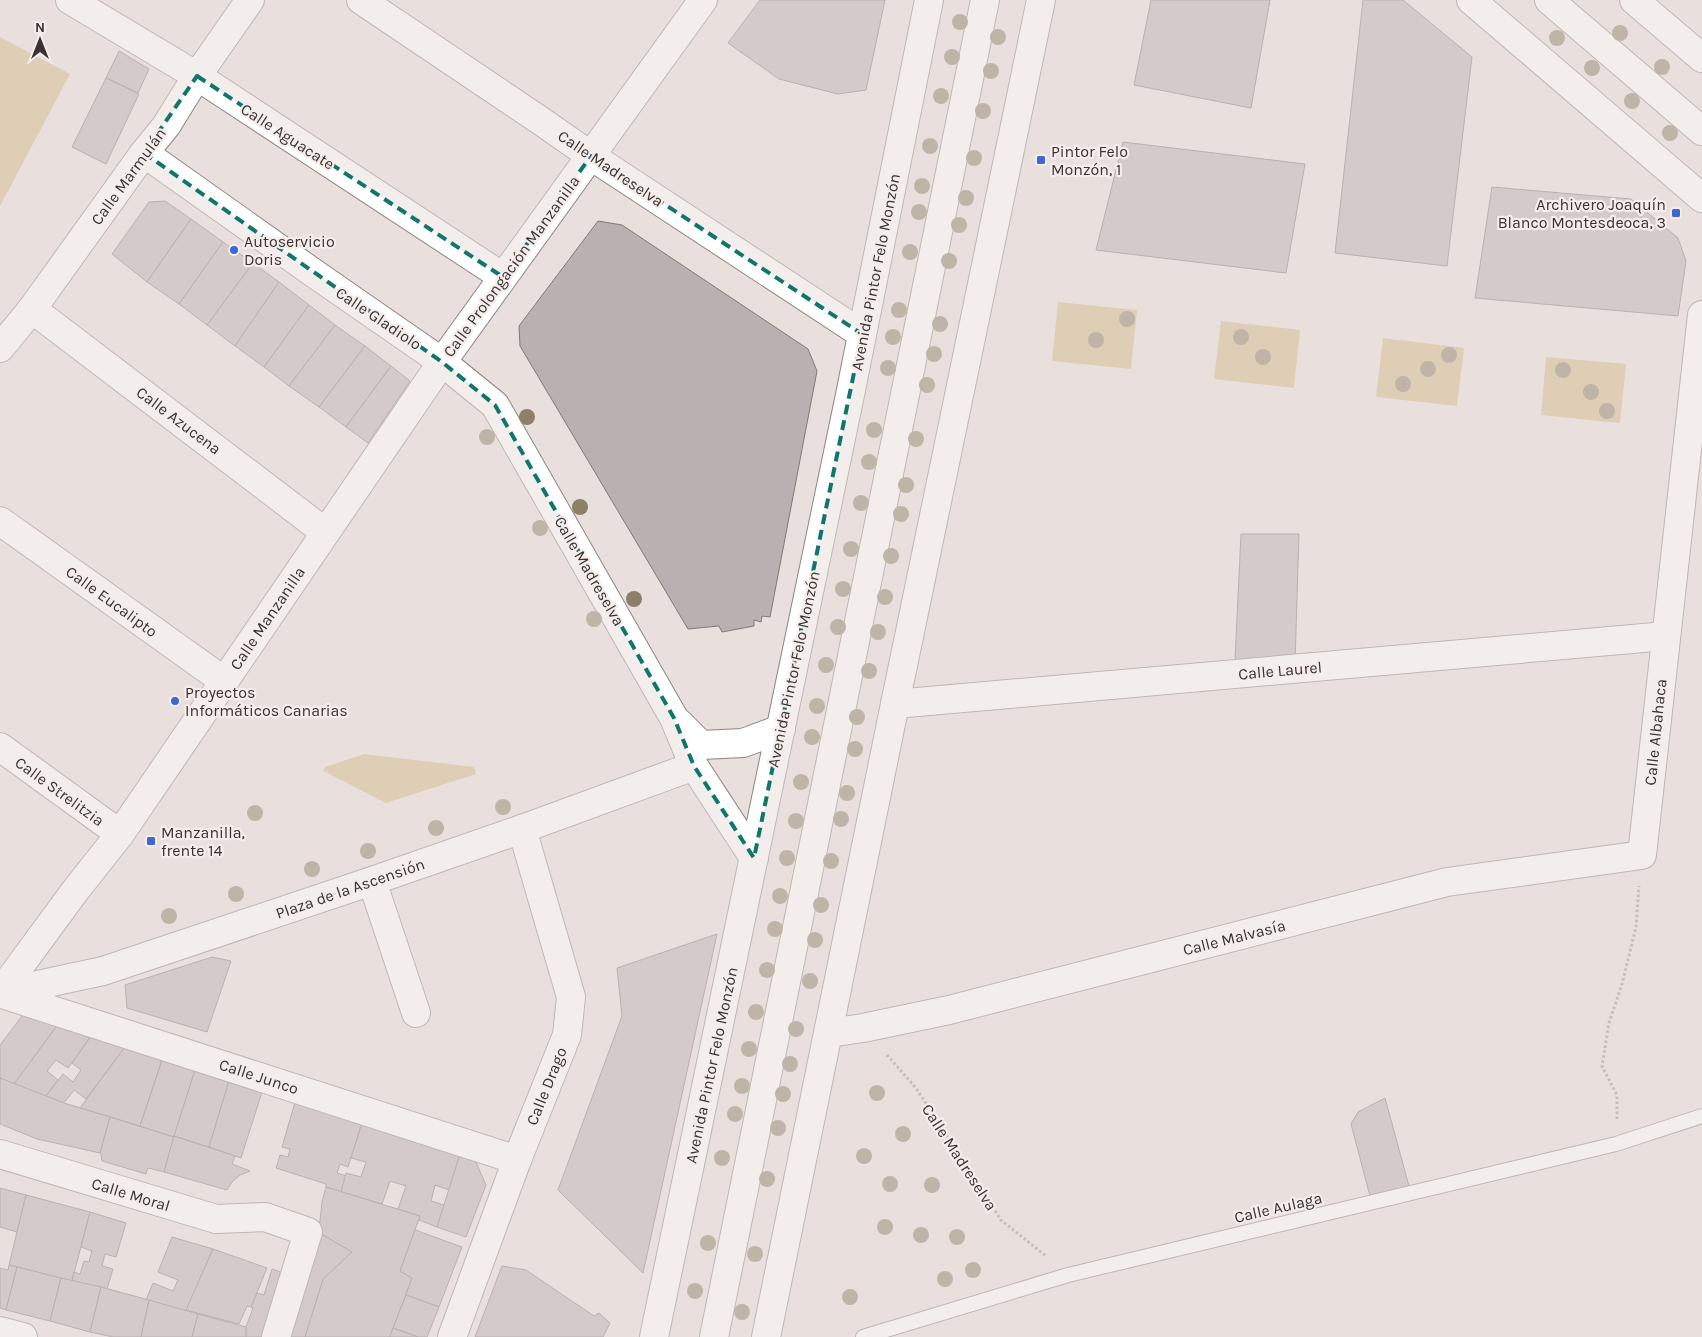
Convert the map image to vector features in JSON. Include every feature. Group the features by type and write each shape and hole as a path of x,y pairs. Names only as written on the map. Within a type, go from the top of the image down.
{"street":[{"name":"Calle Aguacate","path":"70,0 197,76 503,277"},
{"name":"Calle Marmulán","path":"0,348 32,309 144,153 166,126 197,76 250,0"},
{"name":"Calle Madreselva","path":"361,0 591,156 862,334"},
{"name":"Calle Prolongación Manzanilla","path":"442,362 703,0"},
{"name":"Avenida Pintor Felo Monzón","path":"654,1337 781,729 929,0"},
{"path":"714,1337 985,0"},
{"path":"766,1337 1041,0"},
{"path":"1471,0 1702,198"},
{"path":"1549,0 1702,131"},
{"path":"1634,0 1702,58"},
{"name":"Calle Gladiolo","path":"144,153 442,362"},
{"name":"Calle Azucena","path":"32,309 326,532"},
{"name":"Calle Albahaca","path":"1642,855 1702,315"},
{"name":"Calle Madreselva","path":"442,362 495,405 674,718 694,766 754,858"},
{"name":"Calle Manzanilla","path":"0,993 75,891 120,834 442,362"},
{"name":"Calle Eucalipto","path":"0,521 224,681"},
{"name":"Calle Laurel","path":"895,704 1666,636"},
{"name":"Calle Madreselva","path":"674,718 701,745 742,743 781,729"},
{"name":"Calle Strelitzia","path":"0,747 120,834"},
{"name":"Plaza de la Ascensión","path":"0,993 103,971 522,829 694,766"},
{"name":"Calle Drago","path":"452,1337 517,1160 566,1036 571,997 522,829"},
{"name":"Calle Malvasía","path":"829,1033 863,1028 959,1007 1447,882 1642,855"},
{"path":"372,881 416,1013"},
{"name":"Calle Junco","path":"0,993 517,1160"},
{"name":"Calle Moral","path":"0,1154 216,1219 265,1218 308,1232 276,1337"},
{"path":"0,1331 23,1337"}],"lane":[{"name":"Calle Aulaga","path":"863,1337 1068,1275 1616,1144 1702,1116"}],"path":[{"path":"1616,1144 1617,1095 1602,1066 1609,1023 1622,984 1636,927 1642,855"},
{"name":"Calle Madreselva","path":"863,1028 916,1088 1001,1220 1068,1275"}],"highlighted area":[{"path":"197,76 503,277 591,156 862,334 754,858 694,766 674,718 495,405 442,362 144,153"}],"shaded area":[{"path":"0,37 70,74 0,206"},
{"path":"1058,302 1137,310 1131,369 1052,361"},
{"path":"1221,321 1300,330 1294,388 1214,379"},
{"path":"1383,338 1464,348 1457,406 1376,397"},
{"path":"1546,357 1626,364 1620,423 1541,415"},
{"path":"364,754 474,767 476,774 386,803 323,771 325,767"}],"building":[{"path":"760,0 885,0 866,90 838,94 779,79 728,43"},
{"path":"1151,0 1270,0 1251,108 1134,85"},
{"path":"1363,0 1403,0 1472,57 1447,266 1335,253"},
{"path":"119,51 149,69 138,93 106,78"},
{"path":"106,78 139,94 106,164 72,147"},
{"path":"1123,142 1305,164 1286,273 1096,250"},
{"path":"1492,187 1631,199 1678,238 1686,261 1678,316 1475,298"},
{"path":"165,201 191,219 147,282 112,254 149,202"},
{"path":"191,219 223,242 179,304 147,282"},
{"path":"598,221 622,225 808,349 817,371 770,617 762,616 761,622 754,620 754,626 722,632 719,626 688,629 520,346 519,326"},
{"path":"223,242 253,263 207,325 179,304"},
{"path":"253,263 279,282 235,346 207,325"},
{"path":"279,282 309,305 264,367 235,346"},
{"path":"309,305 335,325 289,386 264,367"},
{"path":"335,325 365,346 319,407 289,386"},
{"path":"365,346 391,366 346,427 319,407"},
{"path":"391,366 410,381 368,443 346,427"},
{"path":"1241,534 1299,534 1295,662 1235,660"},
{"path":"717,934 643,1273 558,1190 622,1016 617,968"},
{"path":"212,957 231,961 207,1032 127,1008 125,985"},
{"path":"26,1011 59,1023 14,1084 0,1078 0,1045"},
{"path":"59,1023 92,1035 68,1068 56,1060 47,1071 58,1080 46,1096 14,1084"},
{"path":"92,1035 125,1047 86,1099 74,1090 64,1103 46,1096 63,1074 73,1082 81,1070 72,1063"},
{"path":"125,1047 162,1060 140,1126 80,1108"},
{"path":"162,1060 195,1070 174,1137 140,1126"},
{"path":"195,1070 229,1081 209,1147 174,1136"},
{"path":"0,1078 64,1103 110,1117 100,1153 37,1139 0,1124"},
{"path":"229,1081 262,1092 241,1158 209,1147"},
{"path":"1385,1098 1409,1186 1370,1196 1351,1124 1358,1112"},
{"path":"295,1102 362,1123 348,1167 340,1164 337,1173 346,1176 341,1192 326,1187 326,1184 276,1168 280,1155 288,1157 290,1149 282,1147"},
{"path":"110,1117 174,1137 164,1172 148,1168 146,1174 102,1161 100,1153"},
{"path":"362,1123 460,1154 449,1190 435,1185 431,1201 444,1205 437,1227 419,1220 420,1216 398,1209 406,1186 390,1181 382,1204 341,1192 346,1173 361,1177 366,1162 351,1158"},
{"path":"174,1136 235,1156 232,1164 250,1171 240,1175 227,1190 164,1172"},
{"path":"460,1154 474,1158 486,1185 466,1237 437,1227"},
{"path":"326,1187 420,1216 400,1271 412,1278 390,1337 305,1337 323,1279 352,1252 316,1231 320,1221"},
{"path":"0,1188 26,1195 17,1232 0,1227"},
{"path":"26,1195 90,1212 72,1281 9,1265"},
{"path":"90,1212 126,1223 116,1257 105,1254 102,1266 113,1269 107,1289 72,1281 74,1272 80,1274 84,1261 89,1262 92,1251 81,1247"},
{"path":"415,1230 462,1247 439,1307 406,1295 412,1278 400,1271"},
{"path":"316,1231 352,1252 323,1279 305,1337 279,1337"},
{"path":"172,1237 213,1249 186,1311 146,1300 153,1283 173,1291 178,1280 158,1272"},
{"path":"213,1249 267,1268 251,1307 247,1306 239,1324 186,1310"},
{"path":"9,1265 17,1267 6,1310 0,1308 0,1268 8,1270"},
{"path":"502,1266 526,1270 594,1316 599,1313 610,1323 603,1337 475,1337"},
{"path":"17,1267 61,1278 50,1321 6,1310"},
{"path":"272,1269 291,1276 273,1337 246,1337 246,1327 253,1308 251,1307 257,1293 264,1295"},
{"path":"61,1278 101,1287 90,1332 50,1321"},
{"path":"101,1287 149,1300 141,1337 113,1337 90,1332"},
{"path":"406,1295 439,1307 427,1337 418,1337 393,1328"},
{"path":"149,1300 198,1314 192,1337 141,1337"},
{"path":"198,1314 246,1327 246,1337 192,1337"},
{"path":"393,1328 410,1334 418,1337 390,1337"}],"place":[{"name":"Pintor Felo Monzón, 1","path":"1041,160"},
{"name":"Archivero Joaquín Blanco Montesdeoca, 3","path":"1676,213"},
{"name":"Autoservicio Doris","path":"234,250"},
{"name":"Proyectos Informáticos Canarias","path":"175,701"},
{"name":"Manzanilla, frente 14","path":"151,841"}]}
